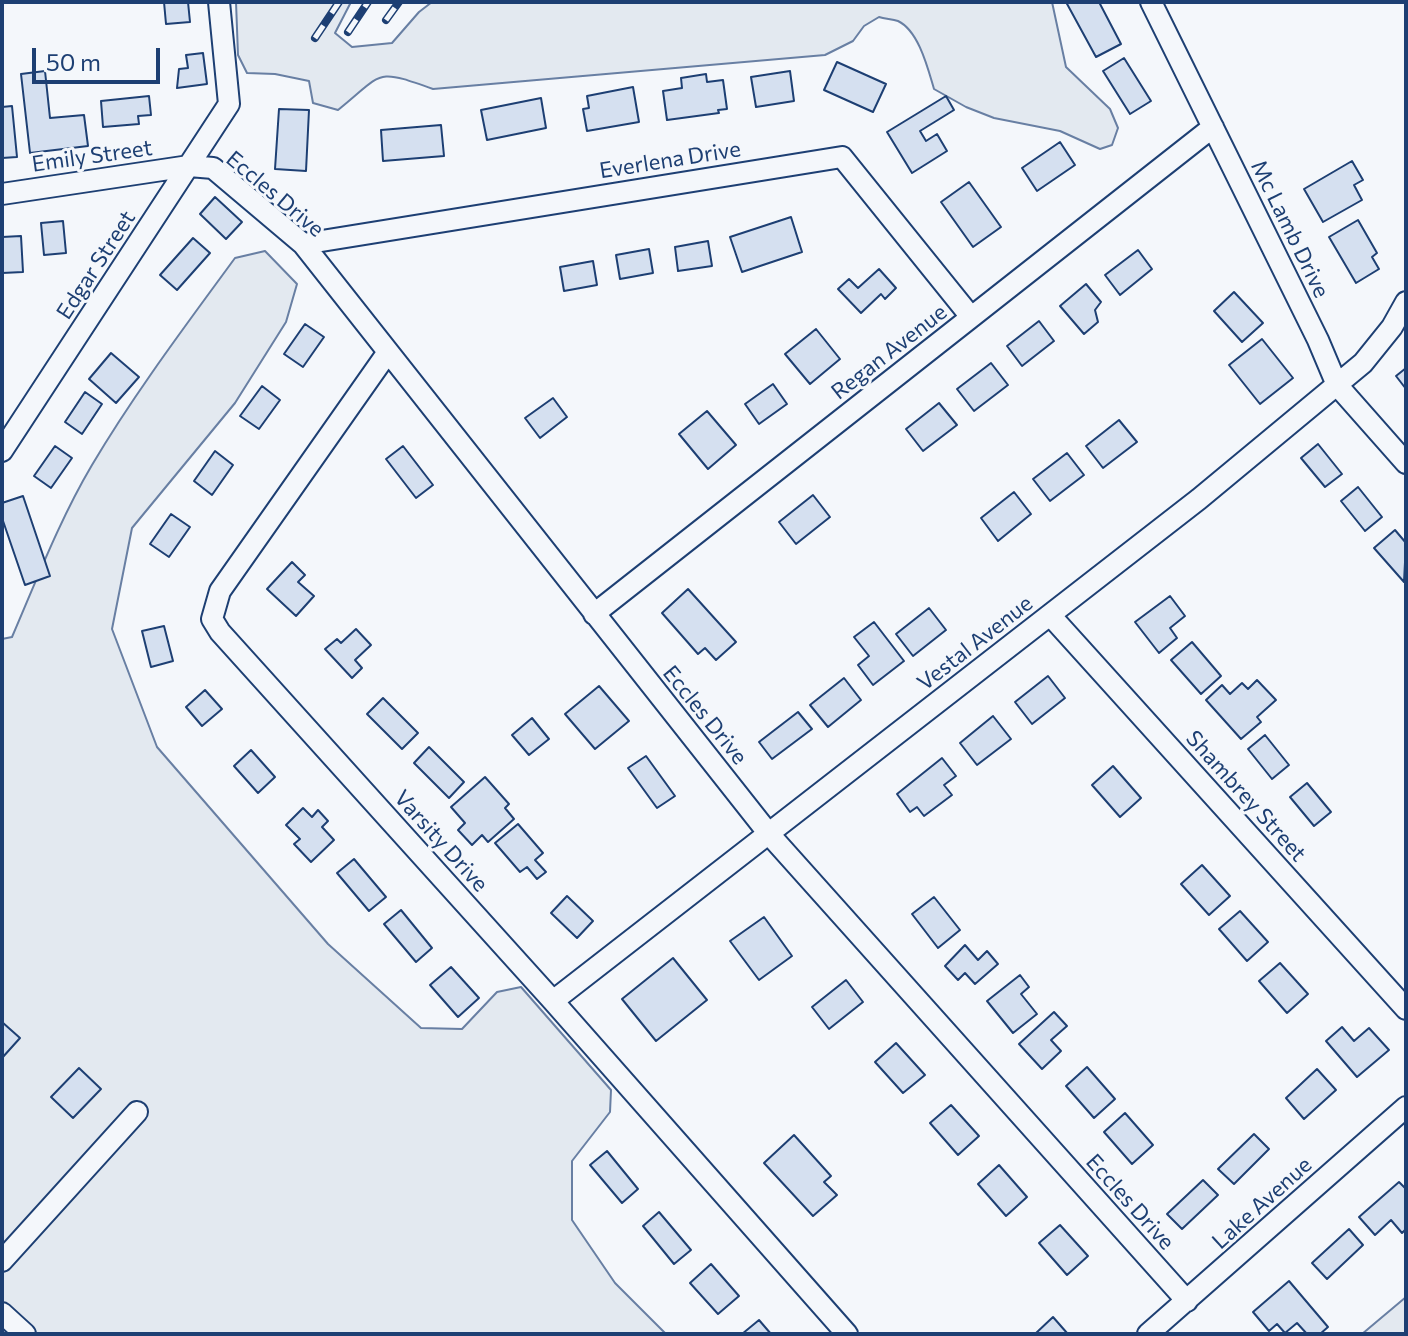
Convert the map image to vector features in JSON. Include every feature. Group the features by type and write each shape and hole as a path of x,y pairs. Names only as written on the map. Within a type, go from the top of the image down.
{"street":[{"name":"Edgar Street","path":"2,451 229,104 219,2"},
{"name":"Mc Lamb Drive","path":"1151,2 1318,340 1337,385 1406,463"},
{"name":"Regan Avenue","path":"594,614 1213,127"},
{"name":"Everlena Drive","path":"303,244 842,157 971,317"},
{"name":"Emily Street","path":"2,194 189,166"},
{"name":"Eccles Drive","path":"189,166 213,168 303,244 769,834 1187,1301"},
{"name":"Vestal Avenue","path":"553,1001 1199,499 1337,385 1378,346 1406,302"},
{"name":"Varsity Drive","path":"388,352 220,591 212,619 220,632 553,1001 847,1334"},
{"name":"Shambrey Street","path":"1050,615 1406,1009"},
{"name":"Lake Avenue","path":"1148,1334 1406,1107"},
{"path":"2,1261 137,1112"},
{"path":"2,1313 25,1334"}],"shaded area":[{"path":"236,2 351,2 335,33 352,47 392,43 432,2 1052,2 1066,67 1110,109 1118,128 1112,145 1100,149 1060,131 994,118 966,107 934,89 922,51 912,33 898,21 879,17 864,26 853,41 825,55 433,89 389,76 373,81 338,110 313,103 309,81 275,74 247,73 238,55"},
{"path":"265,251 297,284 286,322 235,403 132,528 112,629 157,747 328,944 421,1028 462,1029 497,992 521,987 611,1090 610,1112 572,1161 572,1220 615,1283 666,1334 2,1334 2,639 12,637 80,486 143,386 235,258"},
{"path":"1406,1297 1406,1334 1362,1334"}],"building":[{"path":"164,2 188,2 190,22 166,24"},
{"path":"1066,2 1099,2 1121,44 1096,57"},
{"path":"203,53 207,84 177,88 179,69 188,68 186,55"},
{"path":"1124,58 1151,101 1130,114 1103,71"},
{"path":"837,62 886,84 873,112 824,90"},
{"path":"45,71 50,118 84,115 88,146 30,153 21,74"},
{"path":"790,71 794,101 756,107 751,77"},
{"path":"706,74 707,82 723,80 727,109 718,110 719,113 667,120 663,91 682,88 681,78"},
{"path":"633,87 639,122 587,131 583,109 589,108 587,96"},
{"path":"149,96 151,115 138,116 139,124 103,127 101,101"},
{"path":"946,96 954,110 920,131 926,141 937,134 947,151 912,173 887,132"},
{"path":"541,98 546,128 487,140 481,110"},
{"path":"12,106 17,157 2,158 2,107"},
{"path":"279,109 309,110 306,171 275,169"},
{"path":"441,125 444,156 383,161 381,130"},
{"path":"1060,142 1075,165 1037,191 1022,168"},
{"path":"1352,161 1363,180 1354,185 1362,200 1323,222 1304,189"},
{"path":"969,182 1001,227 973,247 941,202"},
{"path":"215,197 242,222 226,239 200,214"},
{"path":"791,217 802,252 742,272 730,237"},
{"path":"1358,220 1377,253 1372,257 1379,269 1356,283 1329,237"},
{"path":"63,221 66,253 44,255 41,223"},
{"path":"21,236 23,272 2,273 2,237"},
{"path":"193,238 210,253 177,290 160,275"},
{"path":"708,241 712,266 678,271 675,247"},
{"path":"649,249 653,273 620,279 616,255"},
{"path":"1138,250 1152,269 1120,295 1105,275"},
{"path":"593,261 597,285 564,291 560,267"},
{"path":"879,269 896,288 885,299 881,294 861,313 838,289 849,279 858,288"},
{"path":"1086,284 1101,302 1095,310 1098,322 1084,334 1060,306"},
{"path":"1234,292 1263,323 1242,342 1214,311"},
{"path":"1039,321 1054,341 1022,366 1007,346"},
{"path":"305,324 324,337 303,367 284,354"},
{"path":"816,329 840,359 810,384 785,354"},
{"path":"1262,339 1293,378 1260,404 1229,365"},
{"path":"111,353 139,377 116,403 89,379"},
{"path":"991,363 1008,385 974,411 957,389"},
{"path":"1406,368 1406,389 1396,376"},
{"path":"773,384 787,404 759,424 745,404"},
{"path":"262,386 280,400 259,429 240,416"},
{"path":"85,392 102,404 82,434 65,422"},
{"path":"553,398 567,417 540,438 525,418"},
{"path":"939,403 957,425 923,451 906,429"},
{"path":"707,411 736,445 708,469 679,434"},
{"path":"1119,420 1137,442 1103,468 1086,446"},
{"path":"1318,444 1342,474 1325,487 1301,458"},
{"path":"55,446 72,458 51,488 34,476"},
{"path":"403,446 433,485 416,498 386,459"},
{"path":"215,451 233,465 212,495 194,481"},
{"path":"1067,453 1084,475 1050,501 1033,479"},
{"path":"1358,487 1382,517 1365,531 1341,501"},
{"path":"1014,492 1031,514 998,541 981,518"},
{"path":"813,495 830,517 796,544 779,522"},
{"path":"23,496 50,576 25,585 2,518 2,503"},
{"path":"171,514 190,527 169,557 150,544"},
{"path":"1395,530 1406,543 1404,582 1374,548"},
{"path":"292,562 305,575 298,582 314,596 296,616 267,589"},
{"path":"688,589 736,642 716,660 705,648 698,654 662,613"},
{"path":"1170,596 1185,616 1170,628 1177,638 1159,653 1135,622"},
{"path":"929,608 946,630 913,656 896,634"},
{"path":"874,622 904,661 873,685 858,665 869,656 854,637"},
{"path":"164,626 173,661 151,667 142,631"},
{"path":"356,629 371,645 355,660 362,668 352,678 325,649 337,639 341,643"},
{"path":"1192,642 1221,676 1201,694 1171,660"},
{"path":"1048,676 1065,698 1032,724 1015,702"},
{"path":"844,678 861,700 828,727 810,705"},
{"path":"1257,680 1276,700 1257,717 1261,722 1241,739 1206,700 1222,685 1230,694 1242,683 1248,689"},
{"path":"599,686 629,721 595,749 565,714"},
{"path":"205,690 222,709 202,726 186,707"},
{"path":"383,698 418,733 402,749 367,714"},
{"path":"798,712 812,729 772,759 759,742"},
{"path":"993,716 1011,739 977,765 960,743"},
{"path":"532,718 549,739 529,755 512,735"},
{"path":"1265,735 1289,765 1272,779 1248,749"},
{"path":"429,747 464,782 449,798 414,763"},
{"path":"251,750 275,777 258,793 234,766"},
{"path":"646,756 675,796 657,808 628,768"},
{"path":"942,758 956,776 944,785 952,795 924,816 917,807 910,812 897,794"},
{"path":"1113,766 1141,798 1120,817 1092,785"},
{"path":"485,777 509,804 505,808 514,819 488,842 482,835 472,845 458,830 465,823 451,807"},
{"path":"1307,783 1331,812 1314,826 1290,797"},
{"path":"303,808 312,817 318,810 328,821 322,827 334,840 311,862 294,844 300,839 286,825"},
{"path":"518,824 543,853 535,860 546,872 537,879 527,867 520,872 495,843"},
{"path":"354,859 386,897 369,911 337,873"},
{"path":"1202,865 1230,896 1209,915 1181,884"},
{"path":"567,896 593,921 577,938 551,913"},
{"path":"934,897 960,930 938,948 912,914"},
{"path":"401,910 432,948 416,962 384,924"},
{"path":"1240,911 1268,942 1247,961 1219,929"},
{"path":"764,917 792,956 759,980 730,941"},
{"path":"965,945 978,960 987,951 998,964 975,984 965,973 958,980 945,966"},
{"path":"673,958 707,1000 656,1041 622,999"},
{"path":"1280,963 1308,994 1287,1013 1259,981"},
{"path":"451,967 479,998 458,1017 430,985"},
{"path":"1020,975 1029,987 1021,994 1037,1014 1013,1033 987,1001"},
{"path":"846,980 863,1002 829,1029 812,1007"},
{"path":"1054,1012 1067,1026 1051,1040 1061,1051 1042,1069 1019,1044"},
{"path":"2,1022 20,1038 2,1058"},
{"path":"1342,1027 1354,1041 1369,1028 1389,1050 1357,1077 1326,1041"},
{"path":"896,1043 925,1075 903,1093 875,1062"},
{"path":"1087,1067 1115,1099 1094,1118 1066,1086"},
{"path":"79,1068 101,1089 73,1118 51,1097"},
{"path":"1317,1069 1336,1090 1304,1119 1286,1098"},
{"path":"951,1105 979,1136 958,1155 930,1123"},
{"path":"1125,1113 1153,1145 1132,1164 1104,1132"},
{"path":"1254,1134 1269,1149 1234,1184 1218,1169"},
{"path":"794,1135 831,1176 824,1182 837,1195 813,1216 764,1163"},
{"path":"607,1151 638,1189 622,1203 590,1165"},
{"path":"999,1165 1027,1197 1006,1216 978,1184"},
{"path":"1203,1180 1218,1195 1182,1229 1167,1214"},
{"path":"1399,1182 1406,1189 1406,1229 1402,1233 1391,1220 1375,1235 1359,1217"},
{"path":"659,1212 691,1250 674,1264 643,1226"},
{"path":"1060,1225 1088,1256 1067,1275 1039,1243"},
{"path":"1349,1229 1363,1245 1327,1279 1312,1263"},
{"path":"711,1264 739,1296 718,1314 690,1283"},
{"path":"1289,1281 1328,1327 1320,1334 1307,1334 1297,1323 1285,1333 1277,1324 1269,1331 1253,1312"},
{"path":"1053,1317 1067,1333 1035,1334"},
{"path":"759,1320 771,1334 742,1334"}],"railway":[{"path":"315,38 339,2"},
{"path":"348,32 368,2"},
{"path":"386,20 399,2"}]}
